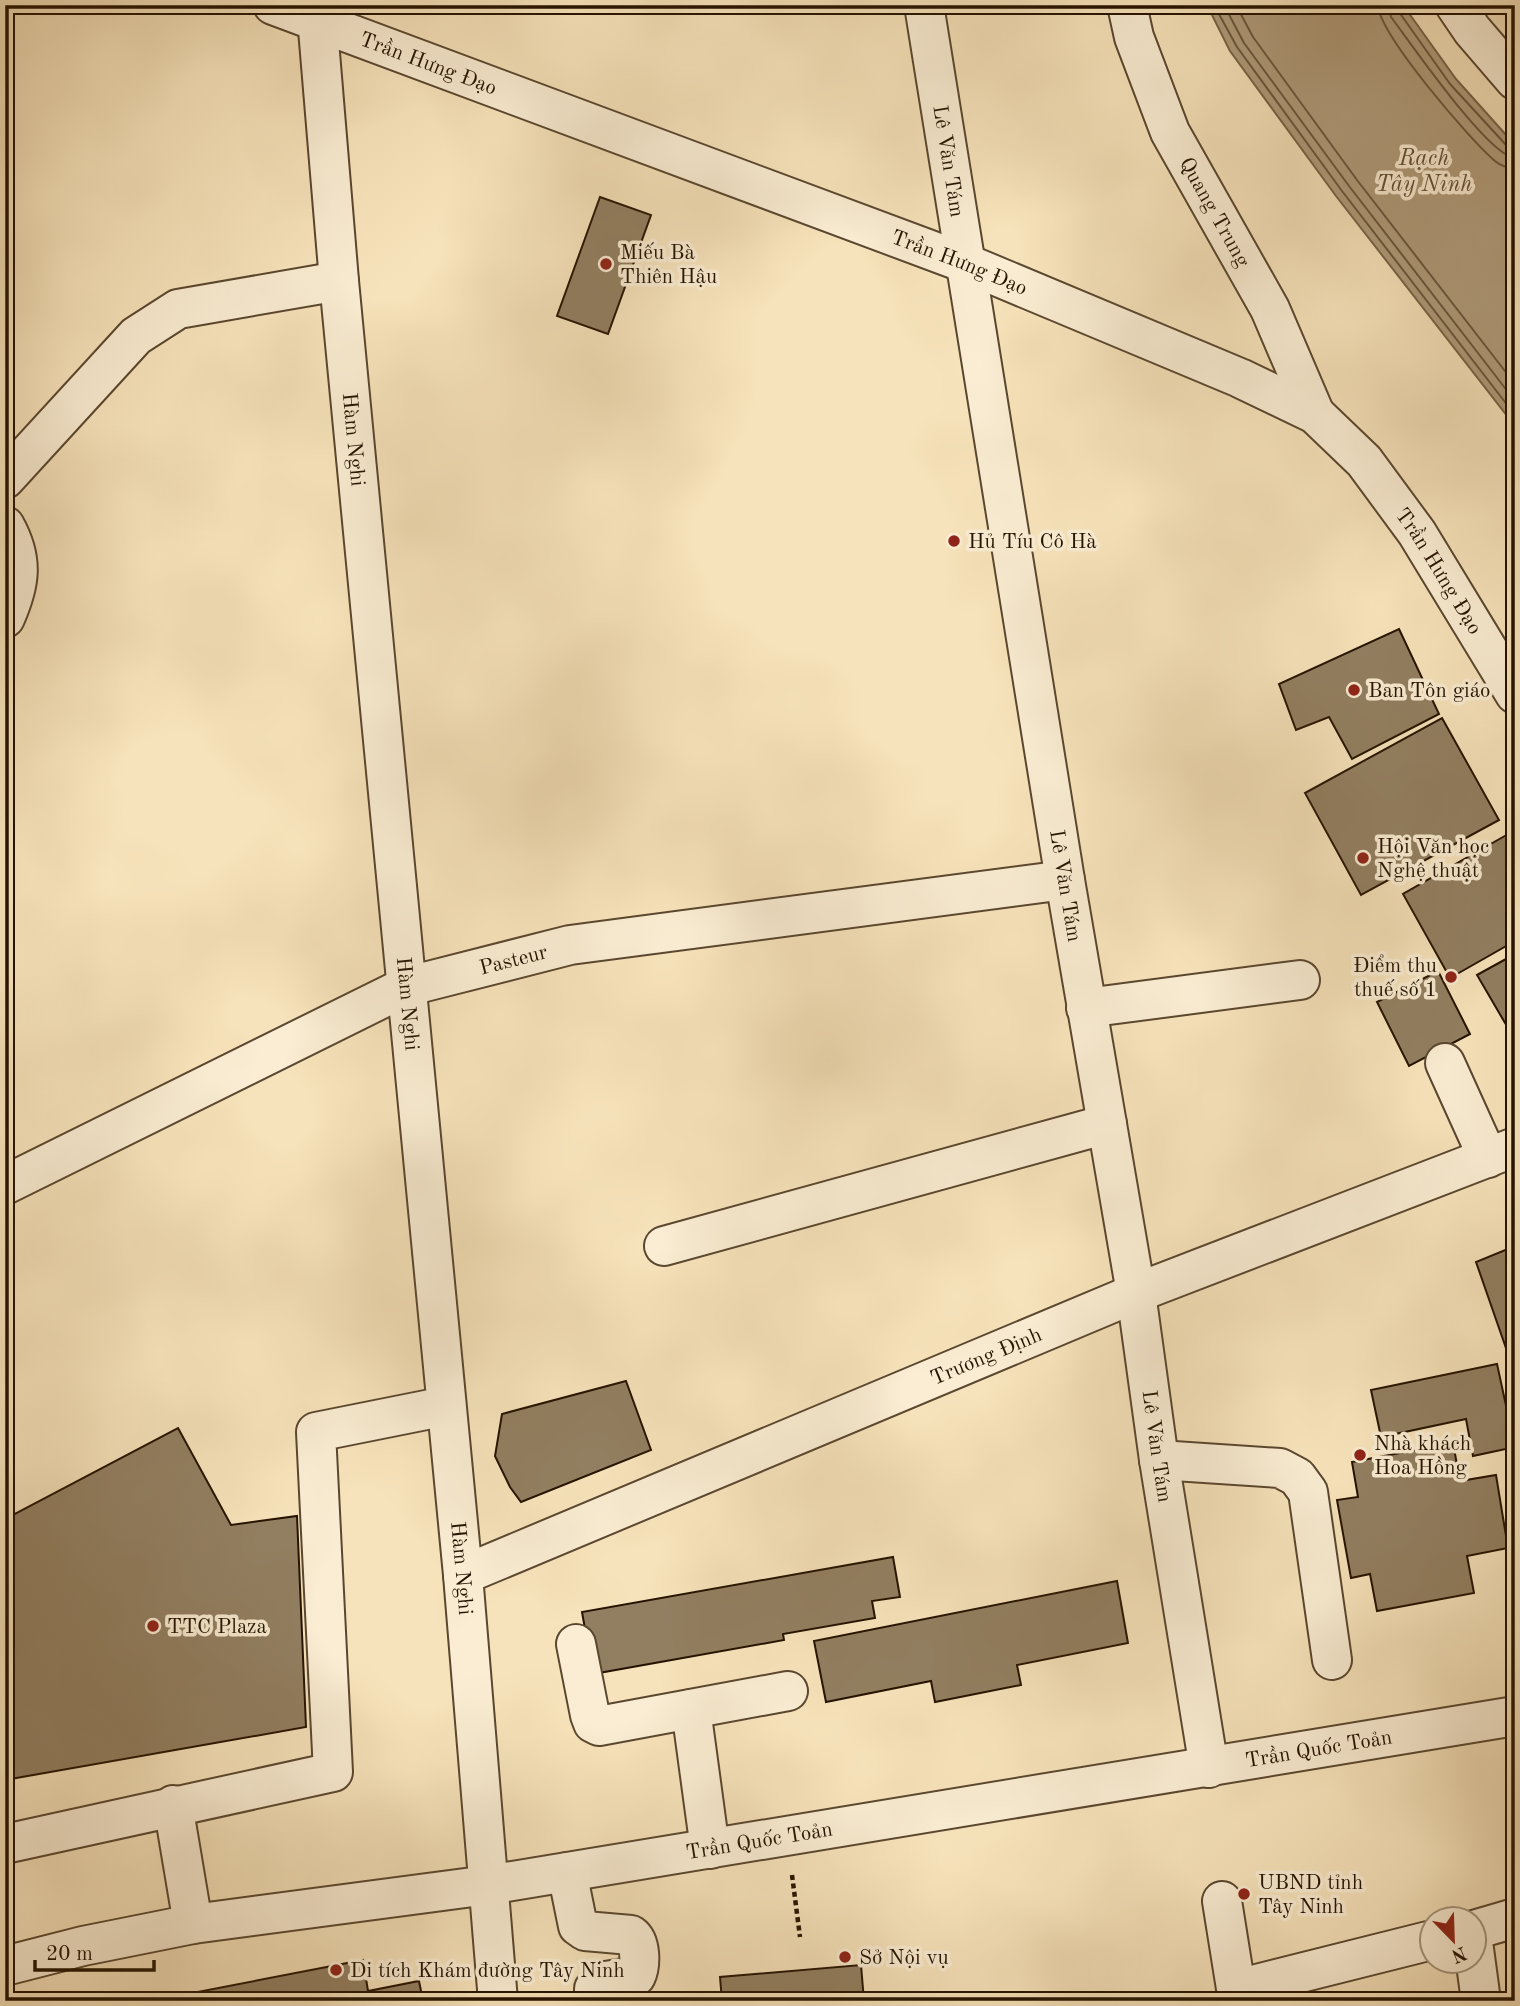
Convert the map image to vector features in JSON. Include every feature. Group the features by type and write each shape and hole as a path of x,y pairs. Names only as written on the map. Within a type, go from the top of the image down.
{"street":[{"name":"Trần Hưng Đạo","path":"273,5 317,14 965,263 1240,378 1315,414 1364,461 1418,533 1515,694"},
{"name":"Lê Văn Tám","path":"924,5 1086,1008 1136,1293 1159,1460 1209,1768"},
{"name":"Quang Trung","path":"1127,5 1134,37 1170,132 1270,309 1315,414"},
{"path":"1455,5 1472,30 1515,80"},
{"name":"Hàm Nghi","path":"317,14 339,281 405,988 463,1575 498,2001"},
{"path":"5,479 136,336 178,309 339,281"},
{"path":"5,526 20,568 14,597 5,618"},
{"name":"Pasteur","path":"5,1185 405,988 570,945 1065,880"},
{"path":"1086,1008 1300,980"},
{"path":"1444,1063 1506,1157"},
{"path":"664,1246 1107,1124"},
{"name":"Trương Định","path":"463,1575 1136,1293 1506,1157"},
{"path":"5,1844 333,1772 316,1432 446,1406"},
{"path":"1159,1460 1280,1468 1297,1477 1308,1492 1332,1660"},
{"path":"576,1644 593,1723 599,1726 789,1691"},
{"path":"691,1709 710,1849"},
{"name":"Trần Quốc Toản","path":"5,1966 83,1946 192,1924 488,1885 1515,1716"},
{"path":"173,1805 192,1924"},
{"path":"567,1872 578,1926 584,1931 631,1935 637,1942 639,1970 636,1976 599,1984 594,1989 594,2001"},
{"path":"1222,1901 1237,1995 1418,1944"},
{"path":"1488,1926 1515,1918"},
{"path":"1478,1974 1481,2001"}],"path":[{"path":"787,1836 800,1937"}],"water":[{"name":"Rạch Tây Ninh","path":"1207,5 1403,5 1456,79 1515,145 1515,426 1336,196 1230,51"}],"building":[{"path":"600,197 651,215 608,334 557,316"},
{"path":"1399,629 1439,714 1352,759 1329,717 1296,730 1279,684"},
{"path":"1442,718 1499,820 1361,895 1305,793"},
{"path":"1510,833 1515,841 1515,941 1450,978 1403,894"},
{"path":"1515,954 1515,1040 1477,975"},
{"path":"1438,971 1470,1034 1409,1066 1377,1002"},
{"path":"1515,1246 1515,1374 1476,1262"},
{"path":"1497,1364 1515,1447 1473,1456 1466,1419 1381,1437 1371,1390"},
{"path":"626,1381 651,1450 521,1502 510,1487 495,1456 502,1414"},
{"name":"TTC Plaza","path":"178,1428 231,1525 297,1516 306,1727 5,1780 5,1519"},
{"path":"1453,1443 1460,1481 1496,1475 1508,1548 1467,1556 1474,1593 1377,1611 1370,1574 1351,1578 1337,1500 1358,1497 1352,1462"},
{"path":"893,1557 900,1597 872,1601 875,1618 783,1634 784,1640 593,1674 582,1612"},
{"path":"1117,1581 1128,1643 1017,1665 1021,1685 935,1702 931,1681 826,1702 814,1641"},
{"name":"Di tích Khám đường Tây Ninh","path":"363,1960 368,1991 419,1981 423,2001 151,2001"},
{"path":"861,1965 864,2001 722,2001 720,1977"}],"place":[{"name":"Miếu Bà Thiên Hậu","path":"606,264"},
{"name":"Hủ Tíu Cô Hà","path":"954,541"},
{"name":"Ban Tôn giáo","path":"1354,690"},
{"name":"Hội Văn học Nghệ thuật","path":"1363,858"},
{"name":"Điểm thu thuế số 1","path":"1451,977"},
{"name":"Nhà khách Hoa Hồng","path":"1360,1455"},
{"name":"TTC Plaza","path":"153,1626"},
{"name":"UBND tỉnh Tây Ninh","path":"1244,1894"},
{"name":"Sở Nội vụ","path":"845,1957"},
{"name":"Di tích Khám đường Tây Ninh","path":"336,1970"}]}
